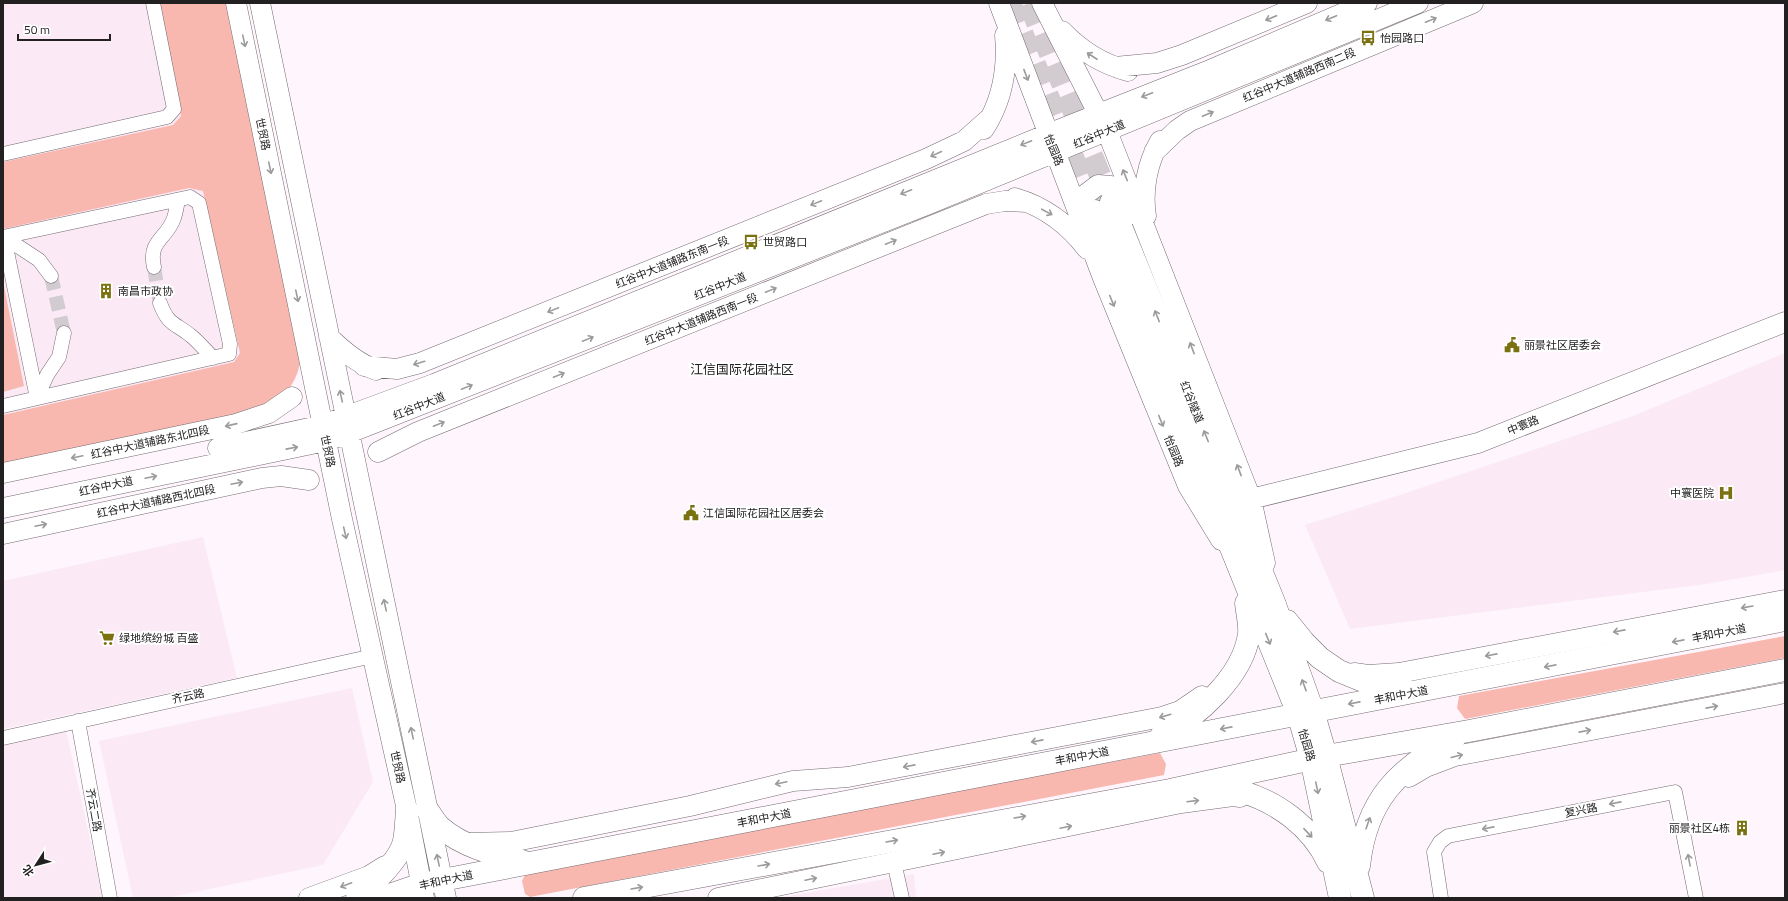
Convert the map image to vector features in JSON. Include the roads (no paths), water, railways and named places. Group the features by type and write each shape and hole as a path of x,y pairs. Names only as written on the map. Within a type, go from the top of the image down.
{"main road":[{"name":"世贸路","path":"236,3 340,508 373,656 417,810"},
{"name":"世贸路","path":"260,3 365,509 417,810 434,890"},
{"path":"1115,68 1157,63 1182,55 1307,3"},
{"name":"红谷中大道","path":"1212,78 1367,3"},
{"name":"红谷中大道","path":"3,495 233,452 325,433 929,204 1052,143 1103,122 1212,78 1418,3"},
{"name":"红谷中大道辅路西南二段","path":"1154,152 1177,130 1190,121 1473,3"},
{"path":"933,181 956,162 976,141 991,117 1003,86 1007,53 998,5"},
{"name":"怡园路","path":"998,5 1103,278 1188,486 1243,576 1305,713"},
{"path":"1046,6 1063,32 1079,47 1115,68 1146,76 1212,78"},
{"name":"怡园路","path":"1046,6 1103,122 1251,499 1274,602 1305,713 1358,875 1363,898"},
{"path":"1149,236 1144,208 1145,186 1154,152 1169,126 1212,78"},
{"name":"红谷中大道辅路东南一段","path":"364,366 397,369 428,360 926,159 964,141 991,117"},
{"name":"红谷中大道","path":"432,393 933,181 1052,143"},
{"path":"1103,278 1082,197 1098,185 1110,186 1149,236"},
{"path":"929,204 953,196 978,193 1003,195 1027,202 1052,214 1074,232 1091,254 1103,278"},
{"name":"红谷中大道辅路西南一段","path":"378,452 418,432 986,204 1005,201 1027,202"},
{"name":"红谷隧道","path":"1243,576 1103,206 1274,602"},
{"name":"中寰路","path":"1251,499 1478,443 1785,322"},
{"path":"329,337 344,352 364,366 413,384 432,393 408,425 378,452 371,465 366,481 365,509"},
{"path":"233,452 292,397 300,384 306,368 307,344"},
{"name":"红谷中大道辅路东北四段","path":"3,473 236,424 269,413 292,397"},
{"path":"233,452 267,460 309,480 324,490 340,508"},
{"name":"红谷中大道","path":"3,508 233,452"},
{"name":"红谷中大道辅路西北四段","path":"3,534 262,478 281,476 309,480"},
{"path":"1148,743 1172,730 1196,713 1217,694 1243,654 1249,633 1243,576"},
{"path":"1339,671 1368,675 1399,673 1785,600"},
{"path":"1274,602 1304,642 1320,658 1339,671 1371,684 1405,688 1443,687"},
{"name":"丰和中大道","path":"382,898 434,890 529,863 1785,620"},
{"path":"584,898 1170,790 1319,757 1469,731 1785,670"},
{"path":"465,843 511,842 690,806 793,781 848,777 1162,717 1180,711 1232,673"},
{"path":"1385,792 1426,767 1455,756 1785,693"},
{"path":"1358,875 1361,846 1370,818 1385,792 1409,766 1438,747 1469,731"},
{"name":"怡园路","path":"1319,757 1338,888"},
{"path":"1170,790 1204,786 1238,790 1271,803 1292,817 1310,835 1325,855 1338,888"},
{"path":"718,898 1181,803 1233,796 1271,803"},
{"path":"357,898 374,883 394,861 404,843 417,810 438,826 465,843 485,852 529,863"},
{"path":"309,898 369,876 394,861"}],"street":[{"path":"3,154 167,117 174,109 153,3"},
{"path":"3,406 229,354 230,344 199,203 190,197 4,237"},
{"path":"154,268 152,256 158,240 174,218 178,200"},
{"path":"4,237 39,260 50,276"},
{"path":"4,237 37,398"},
{"path":"160,303 164,313 174,326 190,335 213,358"},
{"path":"37,398 47,375 59,357 64,333"},
{"name":"齐云路","path":"3,738 373,656"},
{"name":"齐云二路","path":"78,721 110,898"},
{"name":"复兴路","path":"1441,898 1434,852 1440,842 1448,836 1675,792 1696,898"},
{"path":"894,862 902,898"}],"tunnel":[{"path":"1010,3 1095,211"},
{"path":"1029,3 1111,202"},
{"path":"154,267 160,303"},
{"path":"51,276 64,333"}],"place":[{"name":"怡园路口","path":"1368,38"},
{"name":"世贸路口","path":"751,242"},
{"name":"南昌市政协","path":"106,291"},
{"name":"丽景社区居委会","path":"1512,345"},
{"name":"中寰医院","path":"1726,493"},
{"name":"江信国际花园社区居委会","path":"691,513"},
{"name":"绿地缤纷城 百盛","path":"107,638"},
{"name":"丽景社区4栋","path":"1742,828"}],"district":[{"name":"江信国际花园社区","path":"742,369"}]}
